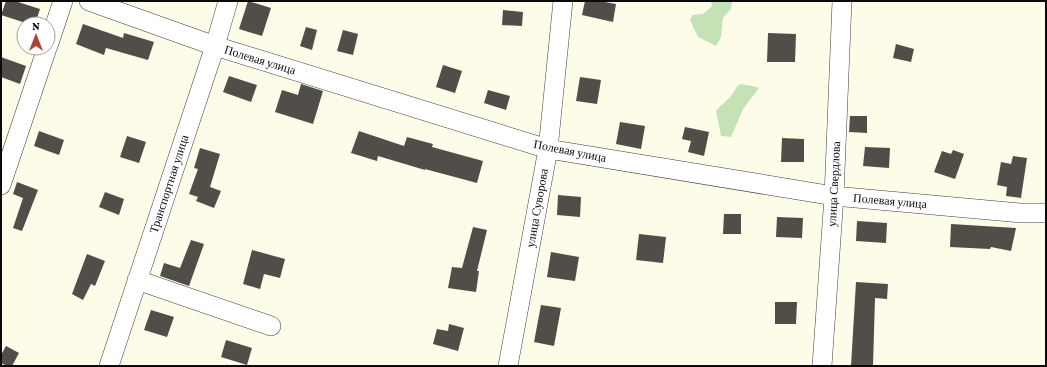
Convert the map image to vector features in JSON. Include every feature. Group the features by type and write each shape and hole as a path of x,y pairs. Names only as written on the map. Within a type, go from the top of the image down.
{"street":[{"path":"56,22 63,1"},
{"name":"Полевая улица","path":"89,1 215,46 548,149 834,196 1020,213 1046,213"},
{"name":"Транспортная улица","path":"109,366 215,46 228,1"},
{"name":"улица Суворова","path":"508,366 548,149 563,1"},
{"name":"улица Свердлова","path":"822,366 834,196 842,1"},
{"path":"1,185 45,56"},
{"path":"137,280 271,326"}],"green space":[{"path":"711,1 732,1 731,9 723,18 721,37 716,46 698,37 690,20 693,15 703,14 712,6"},
{"path":"740,84 759,88 743,109 731,137 721,136 716,111 733,94 736,87"}],"building":[{"path":"6,1 15,1 40,9 38,16 16,16 16,20 1,15"},
{"path":"248,1 271,8 262,36 239,29"},
{"path":"585,1 599,1 616,4 613,22 582,15"},
{"path":"503,10 523,12 522,26 502,25"},
{"path":"83,24 123,38 124,33 154,42 148,60 106,48 104,55 76,44"},
{"path":"306,27 317,30 312,50 300,46"},
{"path":"343,30 358,34 353,55 337,51"},
{"path":"768,33 796,34 795,62 767,62"},
{"path":"896,44 914,49 911,62 893,58"},
{"path":"1,57 26,66 20,84 1,77"},
{"path":"443,65 462,71 455,93 436,87"},
{"path":"229,76 257,85 251,102 223,92"},
{"path":"580,77 601,80 597,104 576,101"},
{"path":"301,84 323,91 313,124 275,112 282,90 298,95"},
{"path":"488,90 510,96 506,110 484,103"},
{"path":"850,116 867,116 867,133 849,132"},
{"path":"620,122 645,126 641,149 616,144"},
{"path":"685,127 709,132 704,156 688,152 691,141 682,139"},
{"path":"39,131 64,140 59,155 34,146"},
{"path":"359,131 404,146 407,137 433,144 432,147 483,161 477,183 378,156 377,161 351,153"},
{"path":"127,136 146,142 139,163 120,157"},
{"path":"782,138 804,139 804,162 781,162"},
{"path":"865,147 890,148 889,168 863,166"},
{"path":"200,148 220,154 210,187 221,191 214,208 196,201 198,197 189,194 198,169 194,168"},
{"path":"953,150 964,154 955,179 934,172 942,151 951,154"},
{"path":"1013,156 1027,158 1021,198 1006,196 1007,187 997,185 1001,162 1011,164"},
{"path":"17,182 38,190 22,231 13,228 23,198 13,194"},
{"path":"105,192 124,199 119,215 99,207"},
{"path":"558,195 581,197 580,217 557,215"},
{"path":"724,214 741,214 741,234 723,234"},
{"path":"777,217 803,218 802,238 776,237"},
{"path":"857,221 887,223 886,243 856,241"},
{"path":"951,224 1016,228 1011,251 991,247 990,249 950,247"},
{"path":"473,227 487,230 477,271 479,271 476,292 448,288 452,267 462,268"},
{"path":"639,234 666,237 663,263 636,260"},
{"path":"191,240 204,244 189,286 160,276 164,263 180,268"},
{"path":"252,250 285,259 280,278 264,274 260,289 243,284"},
{"path":"551,252 579,257 575,281 547,277"},
{"path":"87,254 105,261 95,286 91,284 83,300 72,294"},
{"path":"856,282 888,284 887,299 875,298 873,366 851,366"},
{"path":"775,302 797,302 796,324 775,324"},
{"path":"541,305 561,308 554,346 534,342"},
{"path":"151,310 174,317 167,337 144,330"},
{"path":"449,324 464,328 458,351 433,344 437,329 448,331"},
{"path":"226,340 252,348 247,365 221,357"},
{"path":"6,346 19,353 12,366 7,366 1,363 1,355"}]}
